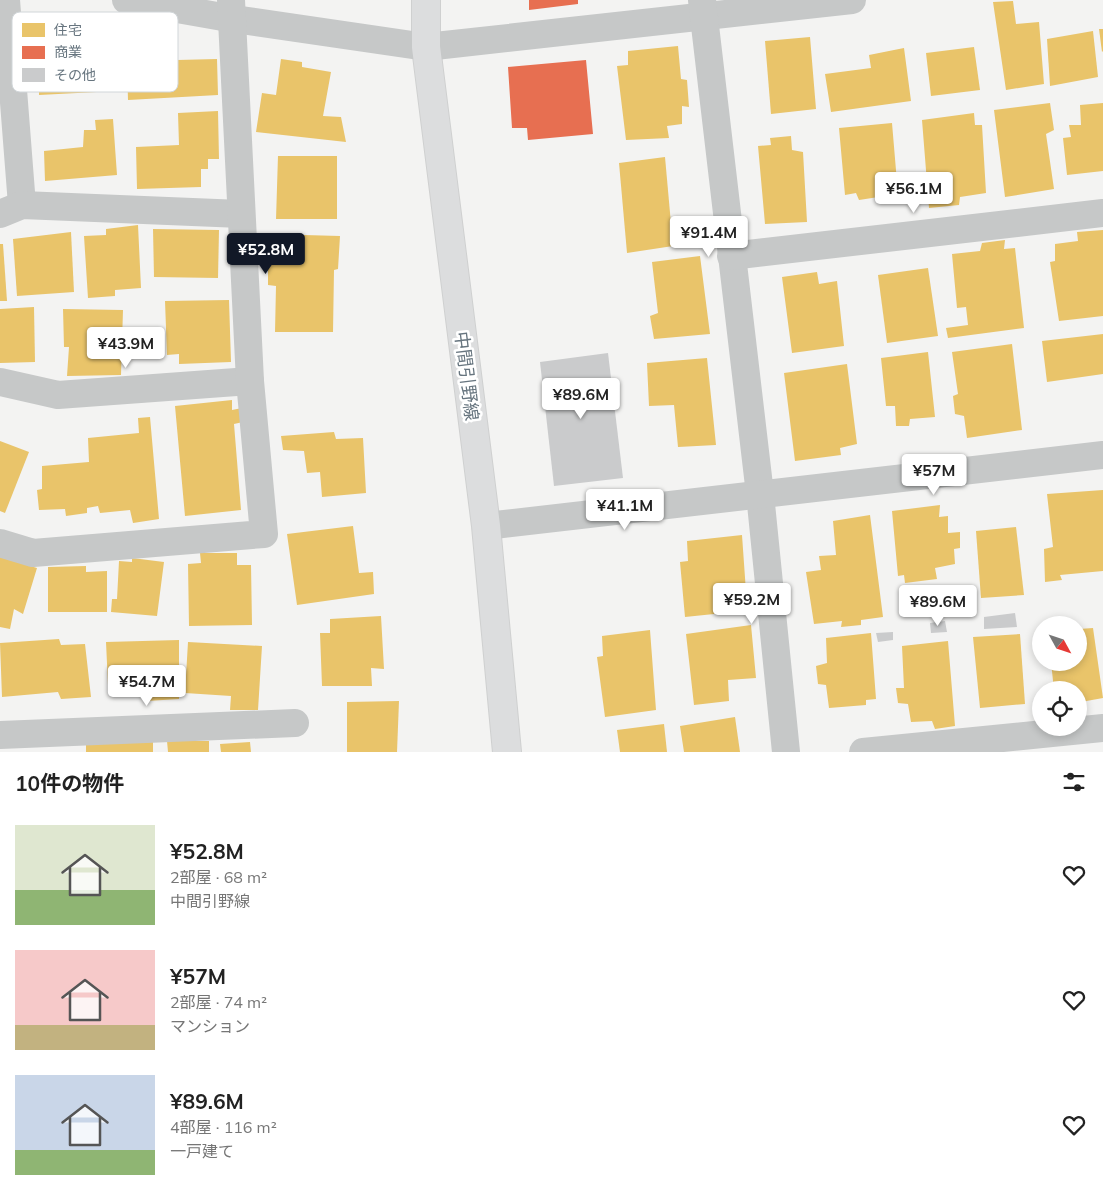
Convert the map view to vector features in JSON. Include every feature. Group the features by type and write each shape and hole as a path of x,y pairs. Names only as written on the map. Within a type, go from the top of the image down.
{"main road":[{"name":"中間引野線","path":"426,0 426,47 486,526 507,752"}],"street":[{"path":"6,0 11,209 241,214"},
{"path":"126,0 232,9 426,47 703,8 852,0"},
{"path":"703,8 730,256 760,494 786,752"},
{"path":"0,543 33,553 264,534 250,382 232,9"},
{"path":"730,256 1103,214"},
{"path":"0,382 58,395 250,382"},
{"path":"486,526 1103,455"},
{"path":"0,734 295,723"},
{"path":"863,752 1103,728"}],"building: 住宅":[{"path":"1013,1 1016,24 1039,22 1044,84 1006,90 993,2"},
{"path":"1099,29 1103,29 1102,52"},
{"path":"1093,31 1098,77 1050,86 1047,39"},
{"path":"810,37 816,109 771,114 765,41"},
{"path":"678,46 681,79 687,80 689,107 682,106 682,124 667,126 669,138 626,140 617,66 628,65 628,51"},
{"path":"974,47 980,90 931,96 926,53"},
{"path":"904,48 911,101 831,112 825,74 871,68 869,55"},
{"path":"217,59 218,95 128,100 128,92 178,92 178,60"},
{"path":"281,59 302,62 302,67 331,72 323,116 341,117 346,142 256,132 262,93 276,95"},
{"path":"39,92 97,92 39,95"},
{"path":"1050,103 1054,130 1046,134 1054,189 1005,197 994,110"},
{"path":"1103,103 1103,171 1067,175 1063,138 1071,137 1069,125 1081,125 1080,105"},
{"path":"218,111 219,159 208,159 208,169 201,169 201,187 137,189 136,147 179,145 178,113"},
{"path":"974,113 975,125 982,125 986,193 960,197 959,205 929,208 922,120"},
{"path":"113,119 117,175 45,181 44,151 83,147 84,130 96,130 95,120"},
{"path":"892,123 898,194 859,200 856,193 845,195 839,128"},
{"path":"791,136 792,150 803,152 807,222 765,224 758,146 771,145 770,138"},
{"path":"278,156 337,156 337,219 276,219"},
{"path":"665,157 673,246 627,253 619,163"},
{"path":"138,225 141,288 115,290 115,296 88,298 84,236 106,235 106,229"},
{"path":"153,229 219,230 218,278 154,277"},
{"path":"1103,230 1103,316 1059,321 1050,262 1055,261 1055,244 1078,241 1077,232"},
{"path":"71,232 74,292 17,296 13,239"},
{"path":"268,234 340,236 338,269 334,270 333,332 275,332 276,286 268,285"},
{"path":"1005,240 1004,249 1015,248 1024,328 948,338 946,328 968,325 966,307 957,308 952,254 980,251 982,243"},
{"path":"0,244 3,244 7,301 0,301"},
{"path":"700,256 710,334 654,339 650,316 658,313 652,262"},
{"path":"928,268 938,336 887,343 878,275"},
{"path":"817,272 819,284 837,281 844,346 792,353 782,277"},
{"path":"229,300 231,362 179,364 179,354 167,355 165,301"},
{"path":"34,307 35,362 0,363 0,309"},
{"path":"63,309 123,310 121,375 67,376 69,347 64,347"},
{"path":"1103,334 1103,374 1047,382 1042,341"},
{"path":"1012,344 1022,430 967,438 964,416 955,414 953,396 958,394 952,352"},
{"path":"928,352 935,417 910,419 909,426 896,426 895,406 886,406 881,358"},
{"path":"707,358 716,445 678,447 674,405 649,406 647,363"},
{"path":"847,364 857,444 840,448 841,455 795,461 784,373"},
{"path":"232,400 232,410 242,408 243,422 234,424 241,510 185,516 175,406"},
{"path":"150,417 159,519 133,523 130,510 100,513 98,506 87,508 87,513 66,516 65,509 39,510 37,490 42,489 42,466 89,462 88,438 139,433 138,418"},
{"path":"334,432 336,439 363,438 366,493 322,497 320,472 307,473 304,451 283,450 281,436"},
{"path":"0,441 29,452 5,513 0,511"},
{"path":"1103,490 1103,571 1060,575 1062,580 1045,582 1044,549 1053,547 1047,494"},
{"path":"940,505 939,517 948,516 948,533 960,532 960,548 954,549 955,564 935,568 937,579 905,583 904,575 898,576 892,511"},
{"path":"870,515 883,617 861,620 861,625 841,627 842,621 814,624 806,572 821,570 819,556 836,555 833,521"},
{"path":"353,526 359,573 373,572 374,594 297,605 287,534"},
{"path":"1016,527 1024,595 981,598 976,531"},
{"path":"742,535 747,606 742,606 743,611 685,617 680,562 688,561 687,541"},
{"path":"200,553 237,553 237,565 251,565 252,625 189,626 188,564 201,563"},
{"path":"0,557 37,568 23,614 14,609 10,629 0,627"},
{"path":"132,558 164,562 157,616 111,612 112,599 117,599 119,561 132,562"},
{"path":"86,566 86,572 107,571 107,612 48,612 48,567"},
{"path":"381,616 384,669 371,668 372,686 322,686 320,633 330,633 330,619"},
{"path":"751,625 756,678 728,680 729,701 694,705 686,634"},
{"path":"1088,628 1093,628 1103,698 1087,701 1087,681 1053,681 1052,671 1088,671"},
{"path":"650,630 656,710 605,717 597,657 603,656 602,636"},
{"path":"871,633 876,699 866,700 866,705 829,708 826,685 818,684 816,666 827,663 826,638"},
{"path":"1020,634 1025,704 980,708 973,637"},
{"path":"59,639 61,645 85,644 91,697 61,699 58,692 2,697 0,643"},
{"path":"179,640 179,699 147,701 144,683 108,685 106,642"},
{"path":"948,641 955,726 935,729 932,721 911,722 908,704 898,703 896,688 904,688 902,646"},
{"path":"188,642 262,646 258,710 230,710 231,696 185,693"},
{"path":"399,701 397,752 347,752 347,702"},
{"path":"735,717 740,752 684,752 680,726"},
{"path":"664,724 667,752 620,752 617,730"},
{"path":"153,741 153,752 86,752 86,743"},
{"path":"167,741 209,741 209,752 168,752"},
{"path":"250,742 251,752 221,752 220,744"}],"building: 商業":[{"path":"529,0 578,0 578,4 529,10"},
{"path":"586,60 593,134 528,140 527,128 512,128 508,67"}],"building: その他":[{"path":"608,353 623,478 554,486 540,362"},
{"path":"1015,613 1017,627 984,629 984,617"},
{"path":"945,621 947,632 931,633 930,623"},
{"path":"893,632 893,640 878,642 876,633"}]}
